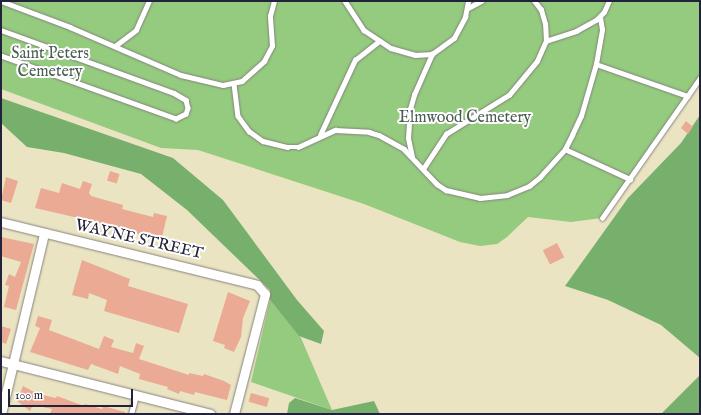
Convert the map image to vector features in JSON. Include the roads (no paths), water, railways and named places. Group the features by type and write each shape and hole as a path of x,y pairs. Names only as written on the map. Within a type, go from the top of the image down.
{"street":[{"name":"WAYNE STREET","path":"1,222 240,279 257,285 265,294 234,414"},
{"path":"1,414 44,233"},
{"path":"1,361 210,414"}],"lane":[{"path":"1,1 198,81 234,84 249,76 269,53 272,38 270,16 274,1"},
{"path":"115,46 136,30 149,1"},
{"path":"345,1 364,30 379,41 406,53 432,54"},
{"path":"412,157 408,138 410,109 414,95 432,54 454,38 468,8 468,1"},
{"path":"468,8 481,1"},
{"path":"423,170 446,134 509,95 537,61 546,41 545,24 541,10 534,1"},
{"path":"234,84 238,116 256,137 287,147 298,147 320,135 335,130 369,132 391,140 412,157 423,170 446,190 468,196 493,198 507,196 529,186 551,167 565,149 581,116 596,64 602,30 600,18 608,1"},
{"path":"546,41 576,31 600,18"},
{"path":"1,30 174,93 186,100 188,108 186,114 176,119 1,56"},
{"path":"320,135 355,60 379,41"},
{"path":"596,64 688,96"},
{"path":"602,218 700,78"},
{"path":"565,149 630,179"},
{"path":"130,414 136,395"}],"park label":[{"name":"Saint Peters Cemetery","path":"50,63"},
{"name":"Elmwood Cemetery","path":"465,118"}]}
